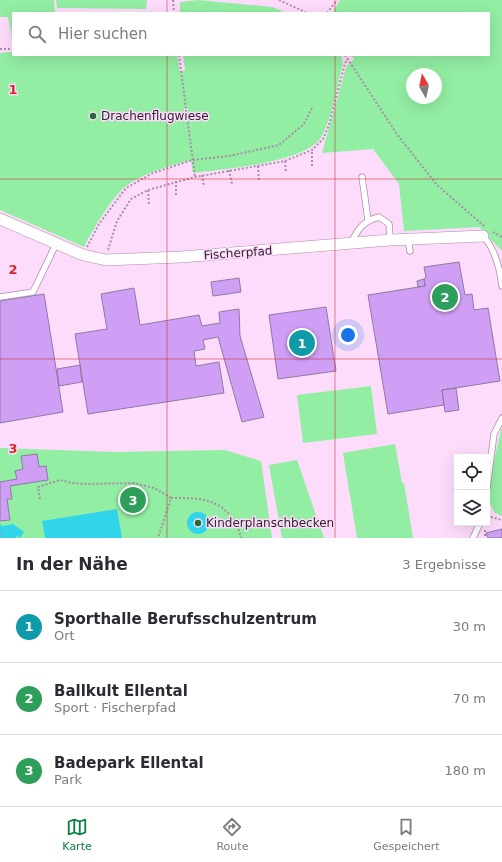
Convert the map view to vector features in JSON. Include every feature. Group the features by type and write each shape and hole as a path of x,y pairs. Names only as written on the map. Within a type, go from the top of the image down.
{"street":[{"name":"Fischerpfad","path":"0,219 83,255 106,260 181,257 390,240 409,246 483,236"}],"lane":[{"path":"362,177 368,220"},
{"path":"351,243 359,228 368,220 379,217 389,224 390,240"},
{"path":"483,236 500,268 502,286"},
{"path":"0,297 33,292 56,244"},
{"path":"490,465 494,434 502,418"},
{"path":"473,538 479,526"}],"path":[{"path":"173,0 174,12"},
{"path":"279,0 305,12"},
{"path":"329,12 336,0"},
{"path":"0,50 12,49"},
{"path":"179,56 195,176"},
{"path":"346,56 391,125 437,185 464,210 489,230 502,237"},
{"path":"106,260 117,221 131,199 148,190 176,181 195,176 285,161 312,150 322,139 329,125 345,63 348,59"},
{"path":"83,255 98,224 126,188 153,173 193,160 229,156 279,145 304,124 312,108"},
{"path":"312,150 312,166"},
{"path":"285,161 286,173"},
{"path":"258,166 259,182"},
{"path":"229,170 232,184"},
{"path":"202,175 204,187"},
{"path":"176,181 176,195"},
{"path":"148,190 149,206"},
{"path":"40,499 38,487 60,480 72,483 88,484 134,482 154,488 171,498 199,499 216,503 231,516 237,526 241,538"},
{"path":"158,538 171,498"},
{"path":"490,517 502,520"}],"green space":[{"path":"0,0 54,0 55,12 12,12 12,36 8,17 0,17"},
{"path":"56,0 147,0 146,9 57,8"},
{"path":"198,0 272,7 284,12 180,12 180,2"},
{"path":"340,0 502,0 502,251 479,227 404,231 399,184 373,149 322,153 346,67 354,59 352,56 490,56 490,12 333,12"},
{"name":"Drachenflugwiese","path":"12,52 12,56 177,56 180,73 185,70 183,56 341,56 343,63 326,128 322,136 313,145 300,153 282,159 243,167 193,173 191,160 149,173 133,181 121,191 103,215 84,247 0,210 0,53"},
{"path":"371,386 377,434 303,443 297,395"},
{"path":"502,426 502,516 495,513 490,504 490,478"},
{"path":"395,444 402,483 404,483 413,538 357,538 343,453"},
{"path":"0,448 115,452 225,450 261,461 272,538 0,538"},
{"path":"297,460 324,538 282,538 269,465"}],"water":[{"path":"117,509 122,538 45,538 42,521"},
{"name":"Kinderplanschbecken","path":"198,512 206,515 209,523 206,531 198,534 190,531 187,523 190,515"},
{"path":"0,524 3,526 13,524 24,532 20,538 17,536 15,538 0,538"}],"building":[{"path":"459,262 465,295 472,294 474,310 488,308 500,381 442,390 444,405 388,414 368,295 425,286 424,279 426,277 424,267"},
{"path":"239,278 241,292 213,296 211,282"},
{"path":"424,279 425,286 418,287 417,281"},
{"path":"134,288 140,325 199,315 202,326 220,323 219,312 239,309 240,336 264,417 242,422 218,337 203,340 205,349 194,351 196,366 219,362 224,393 88,414 75,334 107,329 101,294"},
{"path":"44,294 63,412 0,423 0,301"},
{"path":"326,307 336,371 278,379 269,315"},
{"path":"80,365 82,382 59,386 57,369"},
{"path":"456,388 459,410 445,412 442,390"},
{"path":"37,454 39,467 46,466 48,480 10,486 12,499 7,499 10,520 0,521 0,482 17,479 15,471 23,469 21,456"},
{"path":"502,529 502,538 488,538 486,533"}],"place":[{"name":"Drachenflugwiese","path":"93,116"},
{"name":"Ballkult Ellental","path":"445,297"},
{"name":"Sporthalle Berufsschulzentrum","path":"302,343"},
{"name":"Badepark Ellental","path":"133,500"},
{"name":"Kinderplanschbecken","path":"198,523"}]}
